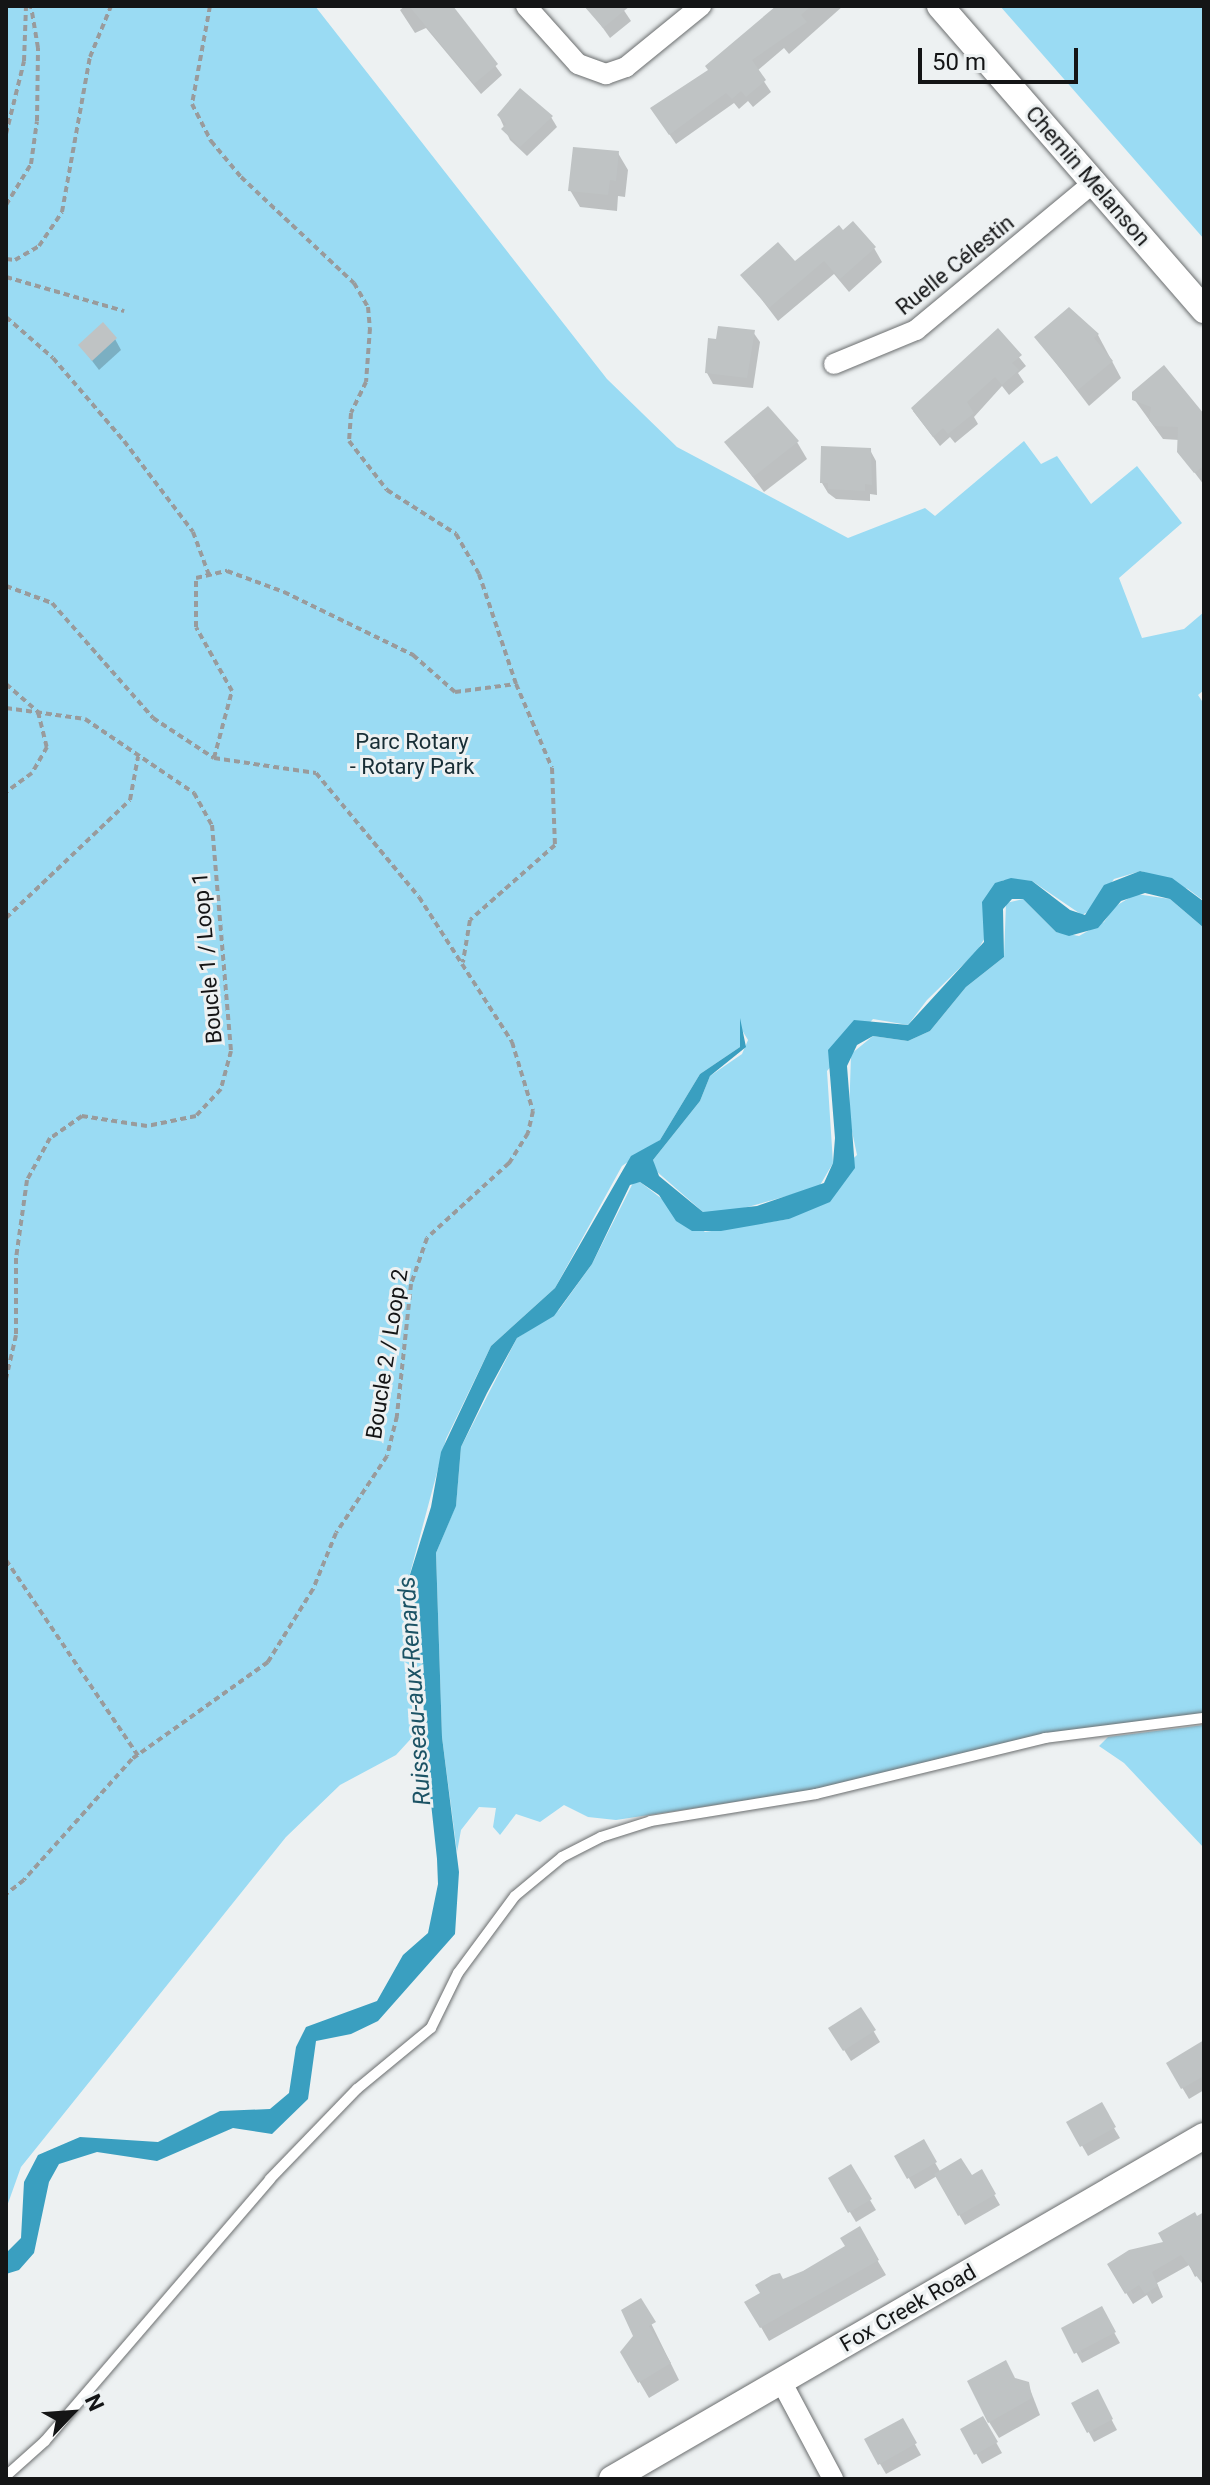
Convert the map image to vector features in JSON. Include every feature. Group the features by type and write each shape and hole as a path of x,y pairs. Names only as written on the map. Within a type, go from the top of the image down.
{"street":[{"path":"526,6 578,64 606,74 626,67 701,6"},
{"name":"Chemin Melanson","path":"940,6 1204,310"},
{"name":"Ruelle Célestin","path":"834,364 916,330 1093,183"},
{"name":"Fox Creek Road","path":"612,2479 1204,2136"},
{"path":"781,2381 833,2479"}],"lane":[{"path":"6,2476 45,2441 270,2179 357,2089 431,2028 458,1973 515,1896 562,1857 601,1837 651,1821 816,1794 1045,1738 1204,1718"}],"path":[{"path":"6,134 24,61 29,6"},
{"path":"6,205 31,164 37,121 38,48 29,6"},
{"path":"6,259 15,260 39,246 62,212 90,57 111,6"},
{"path":"210,6 192,104 211,141 241,177 354,283 368,307 370,328 366,382 351,413 349,441 387,490 456,534 479,574 516,684 552,768 555,845 470,920 462,964"},
{"path":"6,277 124,311"},
{"path":"6,317 53,358 124,441 193,532 209,575"},
{"path":"214,758 232,691 196,627 196,578 227,571 284,592 413,655 455,692 516,684"},
{"name":"Boucle 2 / Loop 2","path":"6,586 52,603 153,718 214,758 316,773 419,897 512,1042 529,1087 533,1111 528,1133 509,1163 427,1238 411,1284 387,1456 336,1533 313,1589 268,1662 138,1756 6,1894"},
{"path":"6,684 38,712 47,747 32,773 6,792"},
{"name":"Boucle 1 / Loop 1","path":"6,708 85,719 194,793 212,825 231,1051 221,1089 196,1116 147,1126 82,1116 50,1138 27,1180 16,1258 16,1335 6,1379"},
{"path":"6,918 130,800 138,757"},
{"path":"6,1560 138,1756"}],"green space":[{"name":"Parc Rotary - Rotary Park","path":"6,6 315,6 607,379 677,447 848,538 925,508 935,516 1024,441 1041,464 1057,456 1091,504 1137,466 1182,523 1119,578 1142,638 1184,629 1204,612 1204,690 1198,695 1204,704 1204,901 1188,889 1141,871 1114,879 1093,909 1082,915 1032,881 1003,880 983,911 986,936 977,951 927,1000 908,1025 873,1019 827,1071 833,1163 819,1187 726,1213 703,1212 655,1170 653,1160 700,1101 710,1076 742,1054 748,1040 740,1027 740,1047 700,1074 660,1140 622,1166 555,1288 491,1346 446,1439 408,1581 423,1669 418,1731 396,1755 340,1785 286,1837 21,2167 6,2209"},
{"path":"1000,6 1204,6 1204,239"},
{"path":"1136,894 1170,899 1204,928 1204,1714 1043,1734 814,1790 616,1820 588,1817 564,1805 540,1822 516,1814 500,1835 493,1827 496,1808 479,1807 461,1830 457,1852 442,1737 436,1553 456,1505 461,1447 517,1338 559,1310 592,1264 633,1183 640,1182 705,1232 789,1219 857,1155 849,1117 851,1054 873,1036 908,1041 930,1031 966,987 1004,957 1006,903 1023,899 1056,932 1079,936 1104,922 1114,907"},
{"path":"1204,1725 1204,1848 1124,1763 1099,1746 1108,1737"}],"shaded area":[{"path":"1140,871 1172,878 1203,901 1204,928 1170,899 1145,893 1121,901 1098,928 1069,936 1056,932 1023,899 1012,899 1003,909 1004,957 966,987 930,1031 908,1041 873,1036 857,1045 847,1066 855,1168 830,1202 789,1219 721,1231 692,1231 676,1221 659,1195 640,1182 630,1185 592,1264 554,1316 517,1338 487,1393 461,1447 456,1506 436,1553 442,1737 459,1872 455,1934 378,2021 351,2034 316,2041 308,2099 272,2134 233,2128 157,2161 97,2152 59,2164 49,2182 34,2253 19,2270 6,2274 6,2253 21,2238 24,2182 38,2155 80,2137 158,2142 220,2111 270,2109 289,2093 296,2047 306,2027 377,2001 403,1955 428,1933 438,1884 437,1859 424,1738 423,1669 408,1581 431,1507 441,1452 491,1346 555,1288 631,1156 660,1140 700,1074 740,1047 740,1018 746,1047 710,1076 700,1101 653,1160 659,1176 703,1212 757,1206 824,1183 833,1163 835,1138 828,1050 854,1020 908,1025 984,942 982,902 995,883 1011,878 1032,881 1070,910 1085,915 1104,885"}],"building":[{"path":"409,6 453,6 498,64 474,84"},
{"path":"584,6 630,6 603,28"},
{"path":"776,6 811,6 801,15 807,22 752,60 766,80 746,97 741,91 732,99 726,93 669,135 650,108 708,70 705,66"},
{"path":"520,88 553,116 520,147 501,129 506,124 497,115"},
{"path":"573,147 619,151 616,181 610,180 608,195 568,191"},
{"path":"853,221 876,247 840,279 824,261 769,308 740,275 778,242 795,261 839,225 843,230"},
{"path":"1069,307 1099,334 1094,338 1113,361 1078,390 1034,337"},
{"path":"103,322 117,338 92,361 78,345"},
{"path":"718,326 755,330 747,378 705,373 708,338 716,339"},
{"path":"998,328 1022,355 1012,363 1019,370 1002,385 995,377 967,402 974,413 948,434 943,428 933,437 911,408"},
{"path":"1164,365 1204,414 1204,466 1194,473 1177,452 1178,427 1154,426 1149,420 1151,407 1132,400 1132,392"},
{"path":"768,406 799,441 753,477 724,442"},
{"path":"821,446 871,448 872,485 865,484 865,491 828,489 828,483 820,483"},
{"path":"861,2007 876,2030 843,2051 828,2028"},
{"path":"1204,2040 1204,2076 1181,2089 1166,2063"},
{"path":"1102,2102 1116,2127 1080,2147 1066,2122"},
{"path":"924,2139 937,2162 907,2179 894,2156"},
{"path":"961,2158 972,2175 982,2169 996,2194 958,2216 934,2174"},
{"path":"851,2164 872,2199 848,2213 828,2178"},
{"path":"1195,2212 1197,2216 1204,2212 1204,2286 1181,2255 1152,2272 1158,2286 1145,2294 1139,2285 1125,2294 1107,2264 1129,2250 1163,2242 1158,2233"},
{"path":"860,2226 879,2260 760,2328 744,2302 760,2293 755,2285 772,2275 780,2273 783,2279 803,2271 845,2246 840,2238"},
{"path":"641,2298 656,2322 649,2326 671,2363 638,2383 620,2352 633,2336 621,2310"},
{"path":"1102,2306 1116,2332 1074,2354 1061,2328"},
{"path":"1006,2360 1015,2378 1029,2382 1032,2398 988,2423 967,2381"},
{"path":"1098,2389 1113,2419 1087,2433 1071,2403"},
{"path":"983,2416 998,2442 974,2455 960,2429"},
{"path":"903,2418 917,2443 878,2465 864,2439"}],"water label":[{"name":"Ruisseau-aux-Renards","path":"415,1691"}]}
